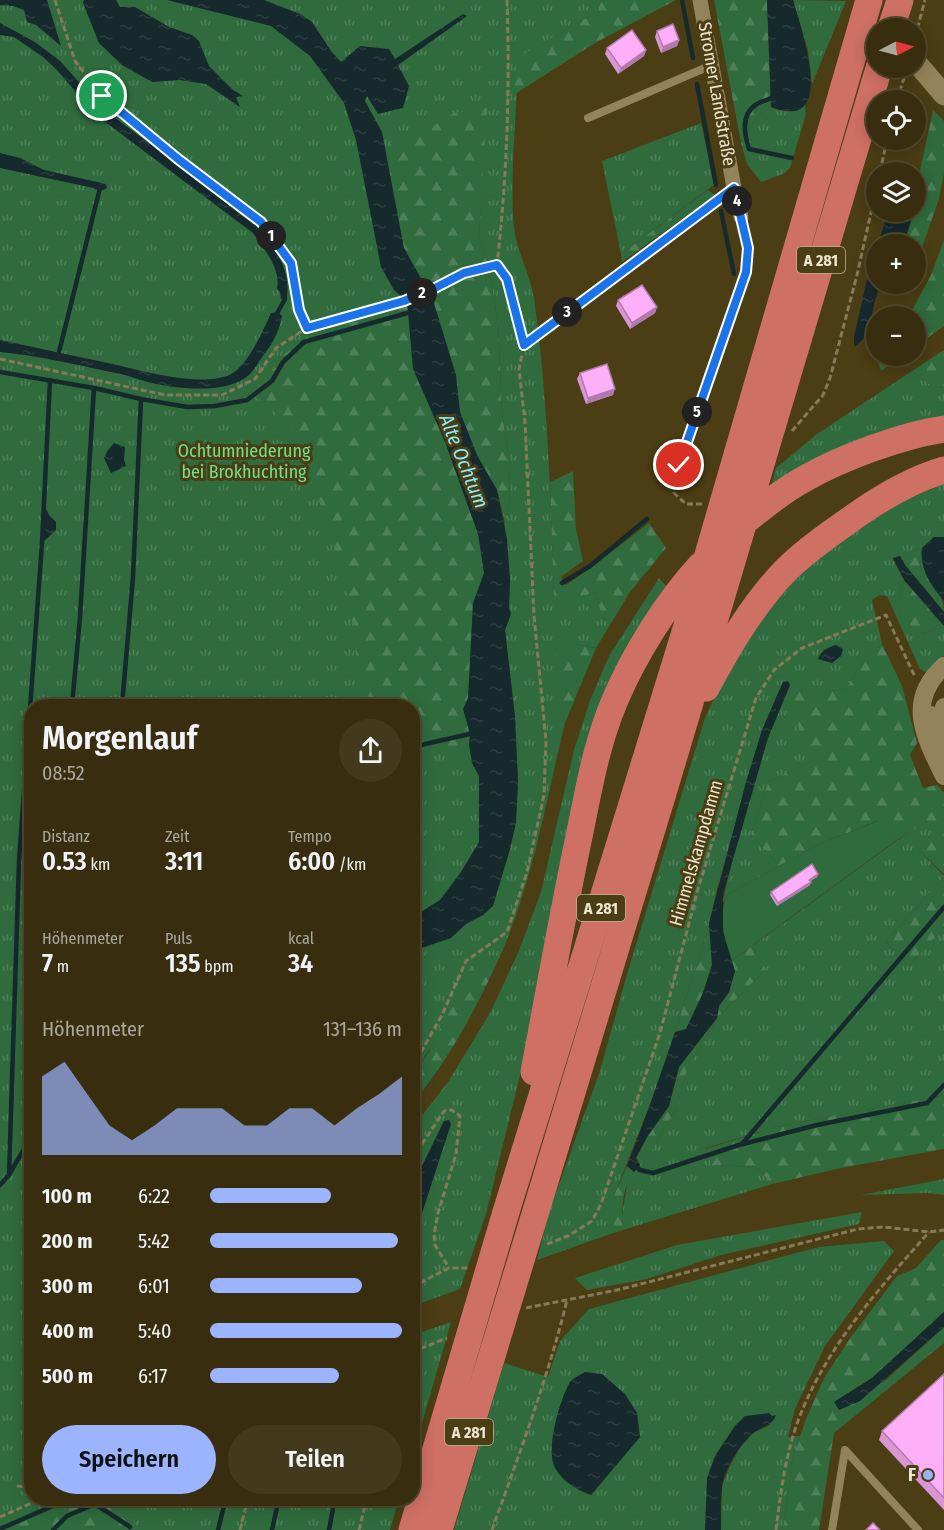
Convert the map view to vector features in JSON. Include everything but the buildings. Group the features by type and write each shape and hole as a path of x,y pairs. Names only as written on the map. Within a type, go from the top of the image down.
{"highway":[{"name":"A 281","path":"420,1503 506,1212 732,476 869,0"},
{"path":"893,18 900,0"},
{"name":"A 281","path":"439,1530 666,783 876,78"},
{"path":"506,1212 567,894 595,762 615,701 640,650 686,581 730,533 770,502 807,477 857,455 918,433 944,429"},
{"path":"666,783 702,695 725,651 786,570 828,535 883,498 944,470"},
{"name":"A 281","path":"412,1530 419,1506"}],"main road":[{"path":"864,0 880,18"},
{"path":"926,63 944,95"}],"street":[{"name":"Stromer Landstraße","path":"700,0 741,217"},
{"path":"944,666 934,675 924,693 920,713 928,742 944,776"},
{"path":"924,693 933,723 944,747"},
{"path":"944,707 942,719 944,733"}],"lane":[{"path":"588,117 712,65"},
{"name":"Stromer Landstraße","path":"524,345 734,188"},
{"path":"832,1530 845,1450 918,1530"}],"path":[{"path":"55,0 75,61 102,96 178,159 261,222 291,263 299,310 307,328"},
{"path":"420,1054 442,1015 466,961 507,932 527,872 544,795 546,741 534,616 525,422 519,369 524,345 507,279 497,265 504,199 510,80 507,0"},
{"path":"921,18 925,0"},
{"path":"696,504 686,504 674,493 682,454 746,272 748,248 741,217"},
{"path":"789,434 823,394 830,378 869,222"},
{"path":"0,359 165,395 222,395 255,379 276,348 307,328 404,301 464,273 497,265"},
{"name":"Himmelskampdamm","path":"568,1236 592,1221 601,1204 660,1033 698,889 756,698 774,670 802,648 886,615 902,652 924,693"},
{"path":"420,1147 444,1111 452,1110 460,1116 456,1154 434,1235 435,1245 449,1268"},
{"path":"617,1290 858,1229 884,1227 929,1232 944,1230"},
{"path":"776,1530 790,1446 810,1395 826,1363 853,1322 929,1232"},
{"path":"492,1530 531,1421 567,1300"},
{"path":"17,1486 24,1486"},
{"path":"0,1517 25,1506"},
{"path":"240,1530 246,1506"},
{"path":"359,1530 365,1506"}],"green space":[{"name":"Ochtumniederung bei Brokhuchting","path":"0,0 601,0 598,11 517,59 513,207 518,246 534,298 543,374 554,603 596,592 601,614 610,625 596,648 574,644 559,719 565,723 536,846 519,906 496,965 491,955 420,1064 420,699 24,699 24,1506 397,1506 390,1530 0,1530","holes":["486,108 479,234 489,270 498,323 502,413 510,466 509,507 504,518 511,614 505,630 515,717 518,783 510,849 493,906 509,719 474,262"]},
{"path":"601,0 676,0 595,43 515,94 516,59 598,11"},
{"path":"714,0 767,0 771,107 758,115 741,143"},
{"path":"793,0 846,1 812,84 808,50"},
{"path":"805,105 806,114 790,168 783,174 761,182 747,164 741,143 758,115 771,107 789,111 797,110"},
{"path":"487,108 479,234 489,270 498,323 502,413 510,466 509,507 504,518 497,490 477,455 460,412 456,375 433,300 404,248 384,145 406,143 454,113"},
{"path":"933,110 944,121 944,172 939,199 926,236 926,234 908,234 911,222 926,222 926,162 922,162"},
{"path":"701,123 714,185 621,254 602,161"},
{"path":"708,190 715,195 622,262 621,254"},
{"path":"944,240 944,326 926,339 926,306 914,306 921,294 926,294 926,284"},
{"path":"407,306 413,369 445,442 478,534 484,573 473,603 468,698 463,709 470,734 469,745 425,751 420,748 420,699 361,699 349,595 318,497 292,430 265,402 247,392 262,383 283,355 308,337"},
{"path":"944,350 944,388 934,387 912,371 920,366 926,366 926,362"},
{"path":"912,371 934,387 944,388 944,418 771,487 776,468 817,434"},
{"path":"573,471 576,529 583,561 562,576 562,583 566,585 649,523 666,548 630,592 610,625 601,614 596,592 554,604 550,482"},
{"path":"944,484 944,537 934,537 922,548 893,559 904,580 899,594 922,633 944,627 944,656 927,673 920,669 887,596 880,595 872,600 882,644 864,661 846,689 824,692 815,760 768,782 751,834 779,866 728,894 722,905 737,841 768,738 790,685 783,682 762,730 709,925 670,1048 613,1198 613,1233 537,1260 549,1212 599,1074 704,721 729,664 752,626 816,558 896,504"},
{"path":"922,548 924,566 940,595 944,612 900,556"},
{"path":"659,578 667,587 632,642 486,1214 460,1289 420,1303 420,1118 448,1082 490,1013 518,953 541,892 574,750 591,698 609,656"},
{"path":"904,580 944,627 922,633 908,627 899,594"},
{"path":"574,644 596,648 565,723 559,719 556,651"},
{"path":"882,644 902,686 917,743 910,755 923,788 937,785 944,793 944,874 919,850 936,835 924,822 894,842 877,821 817,845 779,866 751,834 768,782 814,760 788,704 801,682 824,692 846,689 864,661"},
{"path":"878,821 894,842 731,961 723,918 728,894 817,845"},
{"path":"924,821 937,835 919,850 944,876 886,942 909,966 944,927 944,1095 776,1127 705,1148 712,1165 756,1167 772,1184 623,1230 622,1215 628,1179 651,1151 676,1109 688,1066 717,1018 766,969 752,946"},
{"path":"944,876 944,927 909,966 886,942"},
{"path":"709,925 712,965 703,993 686,1030 675,1032"},
{"path":"752,946 766,969 717,1018 719,1006 729,992 735,971 731,961"},
{"path":"491,955 496,965 459,1037 420,1094 420,1064 429,1052 461,978 482,957"},
{"path":"717,1018 688,1066 676,1109 640,1165 636,1158 647,1137 669,1106 679,1067"},
{"path":"944,1095 944,1149 841,1168 772,1184 756,1167 712,1165 705,1149 776,1127"},
{"path":"627,1166 634,1172 627,1184 623,1200 623,1230 613,1233 613,1198"},
{"path":"944,1179 944,1195 927,1193 861,1195"},
{"path":"862,1212 859,1224 721,1255 647,1279 587,1290 575,1278 677,1245"},
{"path":"941,1240 944,1240 944,1312 872,1378 834,1402 886,1380 944,1327 944,1343 834,1433 819,1530 783,1530 793,1457 824,1378 851,1337 897,1276 916,1268"},
{"path":"884,1241 894,1251 825,1346 795,1409 788,1437 800,1436 793,1457 783,1530 721,1530 722,1486 730,1466 740,1448 753,1433 770,1425 772,1416 745,1416 735,1426 715,1456 705,1530 454,1530 504,1363 548,1377 560,1341 589,1309 819,1247","holes":["585,1372 640,1437 591,1495 560,1408 571,1381"]},
{"path":"451,1322 420,1430 420,1333"},
{"path":"59,1506 120,1506 134,1519 134,1530 84,1530 76,1524 65,1530 7,1530"}],"water":[{"path":"0,0 47,0 61,46 36,25 27,22 24,10 0,5"},
{"path":"84,0 116,0 120,7 135,7 169,27 192,35 199,41 209,66 233,90 243,96 236,97 240,107 206,84 180,80 152,82 122,65 99,43 83,3"},
{"name":"Alte Ochtum","path":"167,0 264,0 300,14 312,22 341,62 360,46 389,49 395,59 463,14 467,16 398,65 409,86 403,108 378,114 367,96 365,101 382,132 404,248 433,300 456,375 460,412 477,455 497,490 507,539 510,580 509,608 511,614 505,630 515,717 518,783 516,823 510,849 493,906 483,915 466,924 451,938 420,949 420,913 440,900 461,872 479,842 479,776 472,763 470,734 463,709 468,698 473,603 484,573 478,534 445,442 413,369 407,301 394,290 381,267 356,140 344,103 310,56 271,26"},
{"path":"767,0 793,0 807,53 810,92 804,106 792,111 771,107"},
{"path":"0,23 35,42 60,61 103,109 258,224 281,260 287,280 286,300 281,299 277,289 278,281 271,259 253,233 96,115 43,57 14,37 0,35"},
{"path":"0,153 20,158 44,170 106,184 107,188 103,190 0,168"},
{"path":"885,222 911,222 906,234 881,234"},
{"path":"866,284 866,294 877,294 875,302 874,306 866,306 866,334 854,347 854,337"},
{"path":"278,312 282,316 277,334 252,372 240,381 217,388 167,386 121,374 0,352 0,340 157,374 187,379 215,379 227,376 241,366 253,349 271,313"},
{"path":"114,443 125,447 126,466 111,473 104,458"},
{"path":"44,504 49,515 56,522 56,530 42,543"},
{"path":"934,537 944,537 944,601 931,583 922,563 922,548"},
{"path":"900,556 944,612 944,626 904,580 893,558"},
{"path":"836,645 843,649 841,656 832,663 818,659 821,653"},
{"path":"788,681 790,685 768,738 723,894 723,932 735,971 729,992 719,1006 717,1018 679,1067 669,1106 647,1137 636,1158 640,1165 634,1172 627,1166 675,1032 686,1029 703,993 712,965 709,923 746,782 762,730 783,682"},
{"path":"449,1120 451,1124 420,1219 421,1168 444,1121"},
{"path":"944,1312 944,1327 860,1401 839,1410 834,1402 872,1378"},
{"path":"585,1372 602,1374 625,1394 637,1413 640,1437 591,1495 566,1481 555,1468 552,1460 555,1425 566,1390 571,1381"},
{"path":"769,1413 772,1416 776,1415 774,1419 754,1432 732,1459 721,1493 721,1530 705,1530 707,1478 715,1456 735,1426 745,1416"}],"waterway":[{"path":"682,0 693,58"},
{"path":"697,84 716,185"},
{"path":"775,95 757,104 748,113 745,125 747,143 749,149 792,158"},
{"path":"58,356 100,188 96,187"},
{"path":"721,211 734,274"},
{"path":"275,317 285,299 284,294"},
{"path":"0,372 187,407 215,406 247,400 272,381 283,362 304,342 411,312"},
{"path":"31,699 42,543 50,380"},
{"path":"73,699 94,388"},
{"path":"123,699 133,577 141,399"},
{"path":"562,583 590,566 647,519"},
{"path":"420,745 474,733"},
{"path":"9,1175 19,861 24,792"},
{"path":"633,1164 640,1170 653,1173 742,1144 944,907"},
{"path":"743,1144 817,1125 927,1103 944,1085"},
{"path":"0,1185 9,1175 24,1149"},
{"path":"0,1529 53,1506"},
{"path":"53,1530 67,1516 90,1506"},
{"path":"98,1506 130,1527"},
{"path":"218,1530 224,1506"},
{"path":"272,1530 277,1506"},
{"path":"329,1530 334,1506"}],"place":[{"name":"F","path":"928,1475"}],"route":[{"path":"102,96 178,159 261,222 291,263 299,310 307,328 404,301 464,273 497,265 507,279 524,345 734,188 748,248 746,272 679,465"}]}
